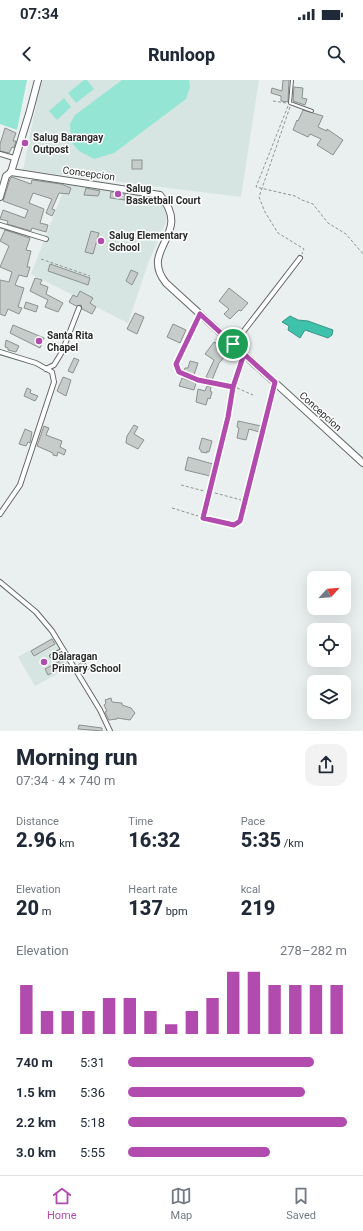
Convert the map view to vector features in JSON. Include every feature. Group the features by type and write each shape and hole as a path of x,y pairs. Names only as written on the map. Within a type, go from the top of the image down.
{"main road":[{"path":"0,197 6,176 10,172 29,114 38,80"},
{"name":"Concepcion","path":"10,172 160,195 166,202 171,213 172,220 158,258 157,268 166,283 363,463"}],"street":[{"path":"0,154 14,158"},
{"path":"0,225 46,239"},
{"path":"233,344 300,258"},
{"path":"46,369 54,365 62,352 79,308"},
{"path":"200,314 176,364 177,369 179,372 198,380 233,387"},
{"path":"0,352 36,363 52,372 54,382 20,485 0,514"},
{"path":"203,518 228,417 233,387 244,354"},
{"path":"0,582 36,612 52,631 110,731"}],"lane":[{"path":"292,80 290,103 312,112"},
{"path":"51,656 63,649"}],"path":[{"path":"273,101 290,103 256,188 295,196 313,204 328,223 346,234 363,254"},
{"path":"288,107 291,108 259,197 265,212 278,233 304,249 304,252 300,258"},
{"path":"41,259 90,276"},
{"path":"172,508 203,518 234,525 240,521 275,382"},
{"path":"233,387 253,395"}],"shaded area":[{"path":"0,80 27,80 17,130 0,124"},
{"path":"41,80 259,80 241,197 23,170"},
{"path":"84,80 87,80 94,89 76,103 68,93"},
{"path":"122,80 189,80 190,87 186,99 114,153 94,159 79,151 71,142 70,124 75,115"},
{"path":"64,98 71,107 57,120 49,111"},
{"name":"Salug Elementary School","path":"66,184 154,196 165,205 167,213 166,222 149,261 128,323 31,274"},
{"path":"290,316 298,320 308,321 333,330 332,335 328,338 305,330 300,338 288,330 289,326 282,322"},
{"name":"Dalaragan Primary School","path":"53,637 70,667 35,686 18,657"}],"building":[{"path":"283,80 289,80 288,102 281,101 281,96 271,93 272,88 282,91"},
{"path":"294,87 303,88 302,98 307,99 305,105 293,101"},
{"path":"303,110 323,116 318,127 327,131 327,129 343,140 333,155 317,145 321,139 310,134 308,137 293,130"},
{"path":"5,128 16,133 13,141 16,141 14,148 12,147 9,153 0,151 0,144"},
{"path":"132,160 142,160 142,169 132,169"},
{"path":"12,177 31,184 32,180 61,184 71,188 69,194 59,193 52,209 55,210 52,216 46,213 52,199 33,193 29,203 44,209 40,223 48,225 46,232 32,228 31,231 7,224 8,221 0,219 3,210 25,218 28,210 3,201"},
{"path":"86,188 100,191 98,196 84,195"},
{"name":"Salug Basketball Court","path":"111,192 125,194 125,200 110,198"},
{"path":"5,230 30,238 26,250 31,251 27,267 30,267 27,277 19,275 15,285 24,288 18,307 22,308 19,314 8,309 5,316 0,314 0,280 9,282 12,272 0,267 9,246 0,241"},
{"path":"91,231 99,233 93,254 85,252"},
{"path":"50,264 90,278 88,285 48,271"},
{"path":"131,270 138,273 132,285 126,281"},
{"path":"35,278 42,280 40,284 48,287 46,294 63,303 58,312 45,307 48,300 30,291"},
{"path":"229,288 248,303 241,311 239,310 230,319 224,314 229,309 219,301"},
{"path":"80,291 93,298 90,303 96,307 92,314 82,309 81,305 76,306 69,302 73,295 77,297"},
{"path":"26,302 38,306 36,312 24,308"},
{"path":"135,313 144,317 137,334 127,329"},
{"path":"173,324 186,330 180,343 167,337"},
{"path":"13,325 44,338 40,348 10,333"},
{"path":"6,340 19,346 16,352 8,350 8,348 5,347"},
{"path":"214,342 220,345 220,349 227,354 219,363 212,380 206,377 214,360 205,354"},
{"path":"74,358 79,360 73,373 68,371"},
{"path":"190,361 198,363 194,375 184,371 185,368 188,368"},
{"path":"63,377 71,380 66,396 57,391"},
{"path":"182,378 196,383 194,390 179,386"},
{"path":"207,386 211,387 210,391 212,392 206,405 196,402 198,389 205,391"},
{"path":"27,388 31,390 30,393 38,396 35,401 24,396"},
{"path":"238,421 261,426 259,432 249,429 246,440 237,438 239,428 237,427"},
{"path":"134,425 138,427 134,434 144,440 138,449 126,443 127,436"},
{"path":"44,426 49,428 46,435 62,441 60,447 66,450 64,455 58,452 57,456 53,455 53,453 37,446"},
{"path":"25,429 32,432 30,443 28,442 26,446 19,444"},
{"path":"202,438 212,441 209,452 207,451 207,453 201,452 199,449"},
{"path":"188,457 213,464 210,476 185,470"},
{"path":"52,639 55,644 34,656 31,651"},
{"path":"62,660 65,666 48,675 45,669"},
{"path":"83,661 90,668 83,674 77,666"},
{"path":"111,698 112,702 122,703 122,705 131,708 135,713 130,720 117,718 109,720 105,712 107,711 104,705 106,703 105,700"},
{"path":"79,725 102,728 102,731 78,729"}],"place":[{"name":"Salug Barangay Outpost","path":"25,143"},
{"name":"Salug Basketball Court","path":"118,194"},
{"name":"Salug Elementary School","path":"101,241"},
{"name":"Santa Rita Chapel","path":"39,341"},
{"name":"Dalaragan Primary School","path":"44,662"}],"route":[{"path":"233,344 200,314 176,364 179,372 198,380 233,387 244,354 275,382 240,521 234,525 203,518 228,417 233,387 244,354 233,344"}]}
